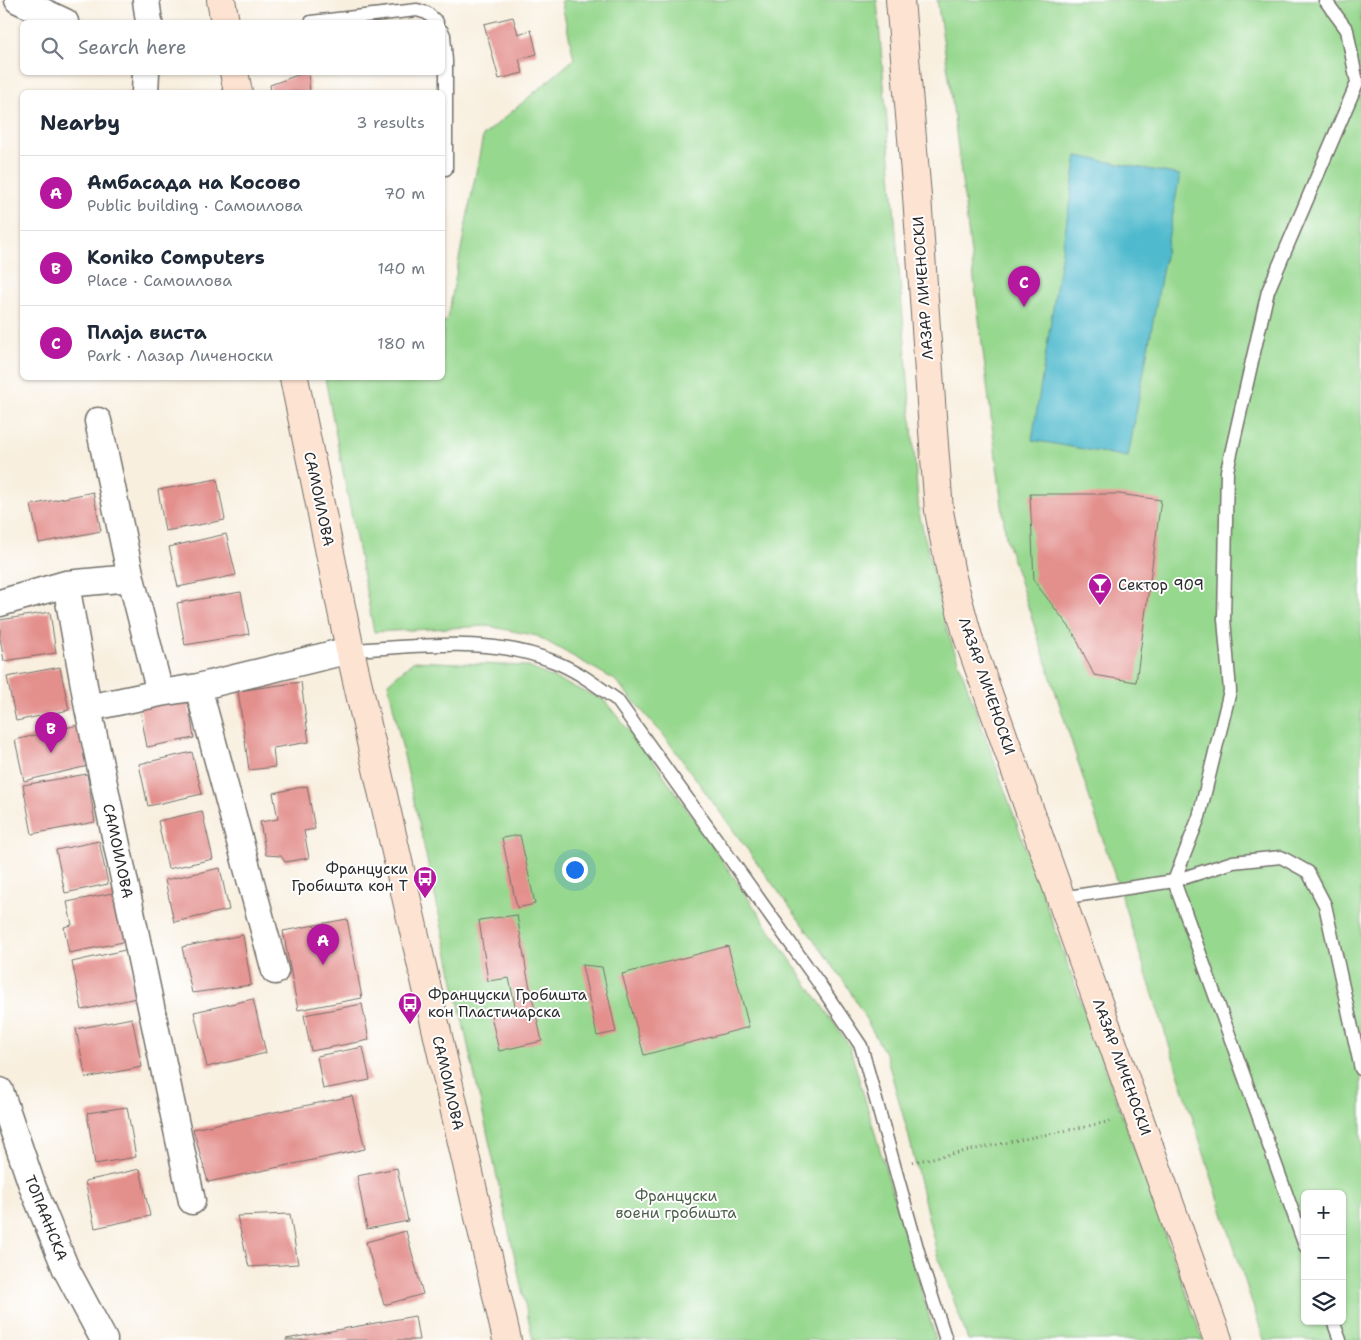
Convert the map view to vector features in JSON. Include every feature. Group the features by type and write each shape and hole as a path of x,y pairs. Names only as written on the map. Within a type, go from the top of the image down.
{"street":[{"path":"18,0 61,20"},
{"path":"146,0 149,20"},
{"path":"221,0 225,20"},
{"name":"ЛАЗАР ЛИЧЕНОСКИ","path":"900,0 917,196 932,431 940,511 951,574 968,637 1218,1340"},
{"path":"145,90 146,75"},
{"path":"235,75 238,90"},
{"name":"САМОИЛОВА","path":"294,380 350,650 507,1340"},
{"path":"98,421 131,578 160,693"},
{"path":"0,603 66,584 131,578"},
{"name":"САМОИЛОВА","path":"66,584 88,708 192,1201"},
{"path":"88,708 198,687 350,650"},
{"path":"198,687 274,970"},
{"name":"ТОПААНСКА","path":"0,1090 33,1188 66,1270 104,1340"}],"lane":[{"path":"1301,1235 1174,881 1199,817 1230,691 1224,619 1227,471 1268,291 1357,83 1347,30 1324,0"},
{"path":"329,20 417,10 427,13 435,20"},
{"path":"445,48 446,169"},
{"path":"350,650 457,644 521,650 556,662 587,679 617,700 818,982 861,1046 923,1269 946,1340"},
{"path":"1061,898 1174,881 1233,862 1281,857 1308,872 1325,905 1361,1069"},
{"path":"1334,1325 1340,1340"}],"path":[{"path":"895,1166 1139,1116"}],"green space":[{"path":"561,0 877,0 919,513 947,630 1203,1340 968,1340 937,1254 908,1133 886,1055 846,984 665,737 615,680 537,636 488,626 374,632 325,380 445,380 445,321 447,321 483,136 574,59"},
{"path":"937,0 1361,0 1361,1340 1264,1340 1006,538 950,84"},
{"name":"Француски воени гробишта","path":"414,661 526,666 604,700 656,764 849,1045 936,1340 533,1340 388,683"}],"water":[{"path":"1077,156 1180,175 1128,457 1032,440"}],"building":[{"path":"513,17 518,34 531,30 537,54 519,59 523,73 499,79 484,24"},
{"path":"298,75 308,75 310,90 271,90 270,85"},
{"path":"217,479 225,520 165,531 158,490"},
{"path":"93,492 101,531 39,543 31,505"},
{"name":"Сектор 909","path":"1030,494 1119,494 1161,500 1136,682 1094,675 1073,632 1034,581"},
{"path":"226,534 236,575 178,587 169,547"},
{"path":"241,592 249,634 185,645 177,603"},
{"path":"50,612 56,653 4,661 0,638 0,620"},
{"path":"60,667 69,710 16,721 7,677"},
{"path":"301,682 309,742 273,748 275,767 249,770 238,691"},
{"path":"187,695 194,738 147,747 139,704"},
{"path":"78,725 88,766 24,781 15,740"},
{"path":"192,752 202,794 148,806 139,764"},
{"path":"87,774 95,822 32,834 23,785"},
{"path":"307,786 315,829 304,831 309,858 285,862 281,856 266,855 260,822 278,819 273,793"},
{"path":"202,811 213,859 168,869 158,821"},
{"path":"520,835 535,904 517,908 502,838"},
{"path":"99,841 108,884 65,893 56,850"},
{"path":"220,868 229,910 174,922 165,880"},
{"path":"118,892 128,941 69,953 64,927 72,925 67,902"},
{"path":"517,915 527,974 542,1041 499,1051 491,1016 516,1010 509,978 488,981 479,920"},
{"path":"347,919 362,998 298,1010 283,931"},
{"path":"243,935 251,985 192,993 182,947"},
{"path":"728,946 749,1027 644,1055 622,974"},
{"path":"125,950 136,998 82,1010 72,962"},
{"path":"582,965 602,967 616,1032 597,1036"},
{"path":"253,999 266,1053 207,1067 194,1012"},
{"path":"362,1004 369,1040 311,1051 304,1015"},
{"path":"132,1018 142,1067 86,1078 76,1029"},
{"path":"363,1047 370,1080 323,1089 317,1056"},
{"path":"352,1096 365,1149 208,1182 193,1129"},
{"path":"127,1107 136,1157 95,1164 87,1113"},
{"path":"397,1168 408,1221 367,1229 357,1176"},
{"path":"140,1169 150,1216 95,1228 85,1181"},
{"path":"290,1214 298,1264 249,1267 237,1216"},
{"path":"406,1231 423,1294 384,1305 366,1242"},
{"path":"415,1316 419,1340 286,1340 286,1339"}],"place":[{"name":"Плаја виста","path":"1024,307"},
{"name":"Сектор 909","path":"1100,606"},
{"name":"Koniko Computers","path":"51,753"},
{"name":"Француски Гробишта кон Т","path":"425,899"},
{"name":"Амбасада на Косово","path":"323,965"},
{"name":"Француски Гробишта кон Пластичарска","path":"410,1025"}]}
